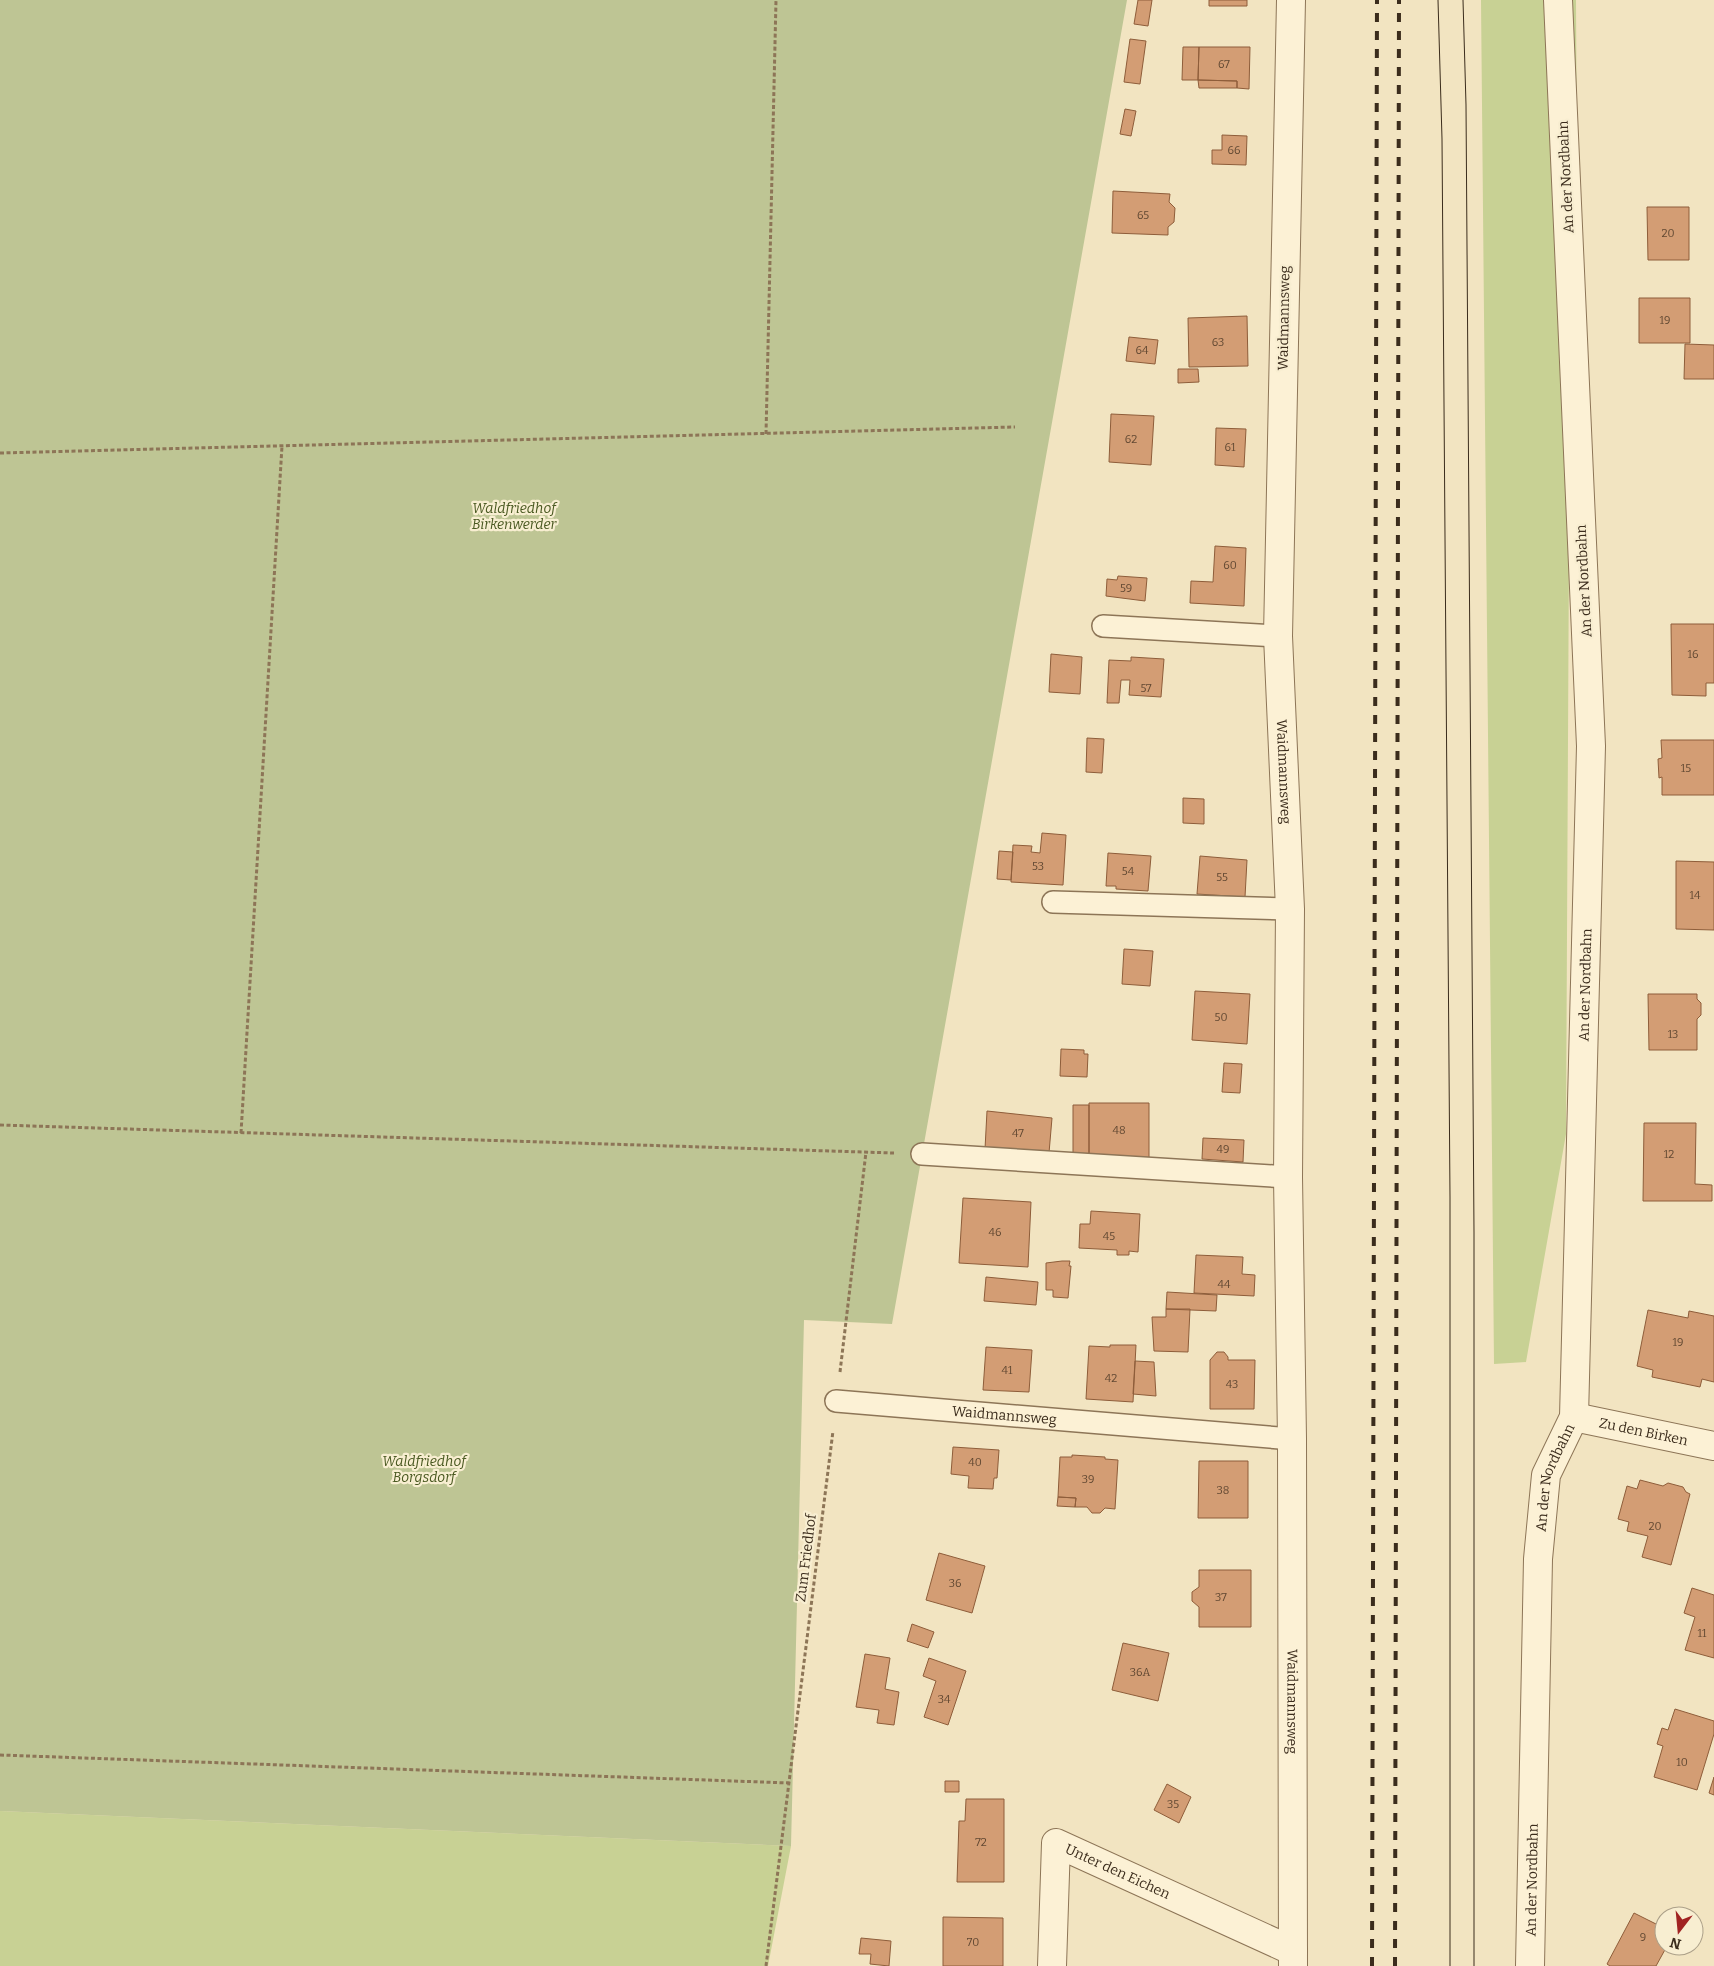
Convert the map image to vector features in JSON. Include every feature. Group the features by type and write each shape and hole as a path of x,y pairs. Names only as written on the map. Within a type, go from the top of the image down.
{"street":[{"name":"Waidmannsweg","path":"1291,0 1278,636 1290,909 1288,1178 1292,1438 1293,1959"},
{"name":"An der Nordbahn","path":"1530,1966 1538,1559 1546,1475 1574,1417 1591,746 1558,0"},
{"name":"Zu den Birken","path":"1574,1417 1714,1446"},
{"name":"Unter den Eichen","path":"1052,1966 1056,1843 1293,1959"}],"lane":[{"path":"1103,626 1278,636"},
{"path":"1052,902 1290,909"},
{"path":"922,1154 1288,1178"},
{"name":"Waidmannsweg","path":"836,1401 1292,1438"}],"path":[{"path":"766,434 776,0"},
{"path":"0,454 1015,428"},
{"path":"241,1133 282,446"},
{"path":"0,1125 922,1154"},
{"name":"Zum Friedhof","path":"766,1966 790,1783 866,1152"},
{"path":"0,1755 790,1783"}],"green space":[{"name":"Waldfriedhof Birkenwerder","path":"0,0 1127,0 892,1324 804,1320 791,1846 0,1811"},
{"path":"1481,0 1576,0 1577,185 1569,543 1566,1134 1526,1362 1494,1364"},
{"path":"0,1811 791,1846 768,1966 0,1966"}],"building":[{"path":"1138,0 1152,0 1148,26 1134,24"},
{"path":"1209,0 1247,0 1247,6 1209,6"},
{"path":"1130,39 1146,41 1140,84 1124,82"},
{"path":"1183,47 1199,47 1198,80 1182,80"},
{"path":"1199,47 1250,47 1249,89 1237,88 1237,81 1198,80"},
{"path":"1198,80 1237,81 1237,88 1199,88"},
{"path":"1125,109 1136,111 1131,136 1120,134"},
{"path":"1222,135 1247,136 1246,165 1212,164 1212,150 1222,150"},
{"path":"1113,191 1170,194 1169,202 1175,208 1174,222 1168,227 1168,235 1112,233"},
{"path":"1647,207 1689,207 1689,260 1648,260"},
{"path":"1639,298 1690,298 1690,343 1639,343"},
{"path":"1247,316 1248,366 1189,367 1188,318"},
{"path":"1129,337 1158,340 1155,364 1126,361"},
{"path":"1685,344 1714,345 1714,379 1684,379"},
{"path":"1178,369 1198,369 1199,382 1178,383"},
{"path":"1111,414 1154,416 1151,465 1109,462"},
{"path":"1216,428 1246,429 1244,467 1215,465"},
{"path":"1215,546 1246,548 1244,606 1190,603 1191,581 1213,582"},
{"path":"1118,576 1147,578 1145,601 1106,596 1107,579 1117,580"},
{"path":"1671,624 1714,624 1714,683 1706,683 1706,696 1672,695"},
{"path":"1051,654 1082,657 1080,694 1049,692"},
{"path":"1131,657 1164,659 1161,697 1129,695 1130,680 1121,680 1119,703 1107,703 1109,660 1131,661"},
{"path":"1087,738 1104,739 1102,773 1086,772"},
{"path":"1661,740 1714,740 1714,795 1662,795 1662,777 1659,778 1658,759 1662,758"},
{"path":"1183,798 1204,799 1204,824 1183,823"},
{"path":"1042,833 1066,835 1063,885 1011,882 1013,845 1032,846 1031,852 1040,853"},
{"path":"999,851 1013,852 1011,880 997,879"},
{"path":"1108,853 1151,856 1148,891 1116,889 1116,886 1106,886"},
{"path":"1200,856 1247,860 1245,897 1197,894"},
{"path":"1676,861 1714,862 1714,930 1676,929"},
{"path":"1124,949 1153,951 1150,986 1122,984"},
{"path":"1195,991 1250,994 1247,1044 1192,1040"},
{"path":"1648,994 1697,994 1697,999 1701,1003 1701,1015 1697,1019 1697,1050 1649,1050"},
{"path":"1061,1049 1084,1050 1084,1054 1088,1054 1087,1077 1060,1076"},
{"path":"1224,1063 1242,1064 1240,1093 1222,1092"},
{"path":"1089,1103 1149,1103 1149,1158 1089,1159"},
{"path":"1073,1105 1089,1105 1089,1155 1073,1155"},
{"path":"987,1111 1052,1118 1049,1153 985,1149"},
{"path":"1644,1123 1696,1123 1695,1184 1712,1185 1712,1201 1643,1201"},
{"path":"1203,1138 1244,1140 1243,1162 1202,1159"},
{"path":"963,1198 1031,1202 1028,1267 959,1263"},
{"path":"1091,1211 1140,1214 1138,1252 1129,1251 1129,1255 1117,1255 1117,1250 1079,1248 1080,1224 1090,1224"},
{"path":"1196,1255 1243,1257 1242,1274 1255,1275 1254,1296 1194,1293"},
{"path":"1070,1261 1069,1266 1071,1266 1068,1298 1053,1297 1053,1290 1046,1290 1046,1263"},
{"path":"986,1277 1038,1282 1036,1305 984,1301"},
{"path":"1167,1292 1217,1295 1216,1311 1166,1309"},
{"path":"1166,1309 1190,1309 1188,1352 1154,1351 1152,1317 1166,1317"},
{"path":"1648,1310 1688,1318 1689,1311 1714,1316 1714,1382 1702,1379 1700,1387 1652,1377 1653,1370 1637,1366"},
{"path":"1110,1345 1136,1345 1133,1402 1086,1399 1089,1346 1110,1347"},
{"path":"986,1347 1032,1350 1029,1392 983,1390"},
{"path":"1217,1352 1224,1352 1228,1360 1255,1360 1254,1409 1210,1409 1210,1360"},
{"path":"1135,1361 1154,1362 1156,1396 1133,1394"},
{"path":"953,1447 999,1450 997,1478 994,1478 993,1489 968,1488 969,1476 951,1474"},
{"path":"1072,1455 1105,1457 1105,1459 1118,1460 1115,1509 1105,1508 1100,1513 1092,1513 1087,1507 1075,1507 1076,1498 1058,1497 1060,1457 1072,1457"},
{"path":"1199,1461 1248,1461 1248,1518 1198,1518"},
{"path":"1640,1480 1663,1486 1668,1483 1683,1487 1690,1494 1671,1565 1642,1557 1648,1536 1627,1531 1629,1522 1618,1519 1627,1486 1637,1489"},
{"path":"1058,1497 1076,1498 1075,1507 1057,1506"},
{"path":"939,1553 985,1566 972,1613 926,1600"},
{"path":"1199,1570 1251,1570 1251,1627 1199,1627 1199,1607 1192,1601 1192,1592 1199,1587"},
{"path":"1692,1588 1714,1595 1714,1658 1685,1650 1695,1617 1684,1613"},
{"path":"912,1624 934,1632 928,1648 907,1641"},
{"path":"1123,1643 1169,1653 1158,1701 1112,1690"},
{"path":"865,1654 890,1658 885,1689 899,1692 894,1725 877,1723 879,1710 856,1707"},
{"path":"929,1658 966,1671 948,1725 924,1717 936,1681 923,1676"},
{"path":"1675,1709 1714,1721 1714,1734 1697,1790 1654,1777 1663,1746 1657,1744 1662,1728 1668,1730"},
{"path":"1714,1777 1714,1795 1709,1793"},
{"path":"945,1781 959,1781 959,1792 945,1792"},
{"path":"1167,1784 1191,1797 1179,1823 1154,1810"},
{"path":"966,1799 1004,1799 1004,1882 957,1882 959,1821 965,1821"},
{"path":"1634,1913 1654,1923 1654,1956 1662,1956 1656,1966 1610,1966 1607,1964"},
{"path":"943,1917 1003,1918 1003,1966 943,1966"},
{"path":"861,1938 891,1941 889,1966 870,1964 871,1954 859,1954"}],"tram line":[{"path":"1438,0 1442,139 1450,1198 1450,1966"},
{"path":"1463,0 1466,105 1474,1233 1474,1966"}],"railway":[{"path":"1372,1966 1377,0"},
{"path":"1395,1966 1399,0"}],"park label":[{"name":"Waldfriedhof Borgsdorf","path":"424,1469"}]}
